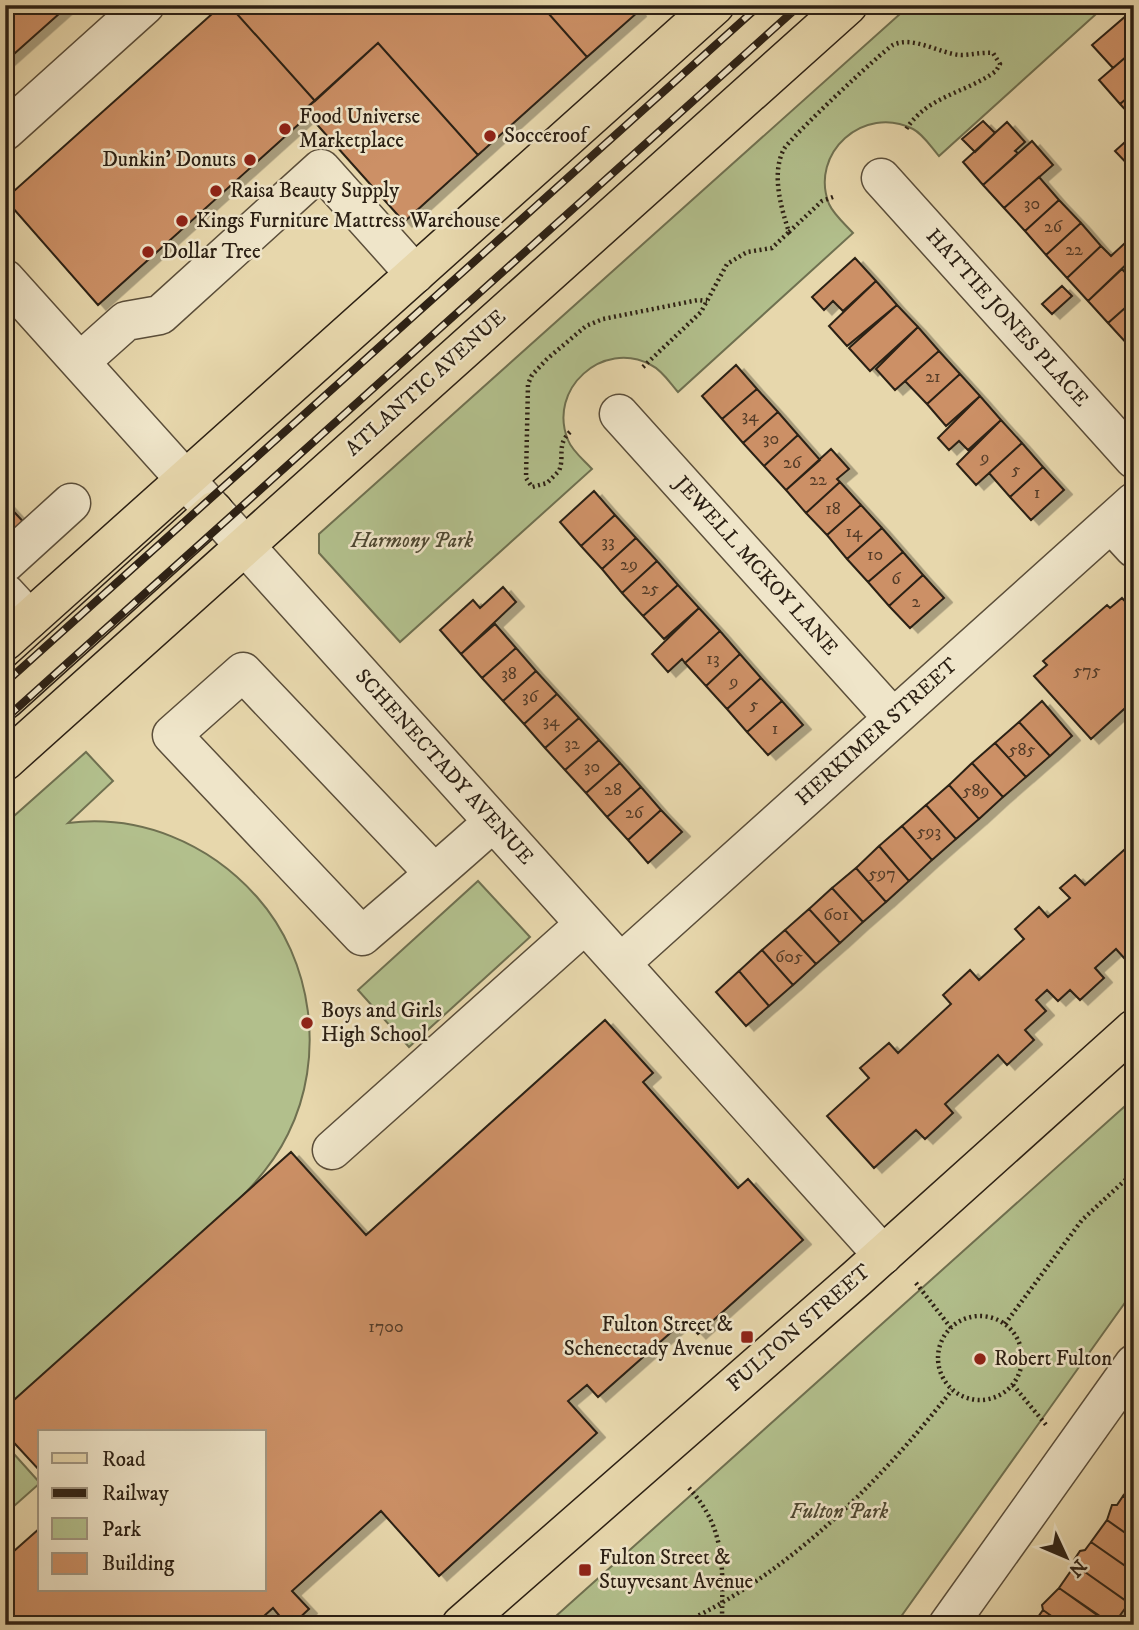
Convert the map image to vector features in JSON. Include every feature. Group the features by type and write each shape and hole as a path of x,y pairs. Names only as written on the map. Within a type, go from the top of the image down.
{"main road":[{"path":"13,618 60,592 715,5"},
{"name":"ATLANTIC AVENUE","path":"5,761 848,5"},
{"path":"5,698 214,511"},
{"path":"5,698 60,592"},
{"name":"FULTON STREET","path":"461,1625 883,1255 1134,1029"}],"street":[{"path":"5,131 145,5"},
{"path":"80,362 126,321 160,314 321,169 415,274"},
{"name":"HATTIE JONES PLACE","path":"881,178 1134,459"},
{"name":"SCHENECTADY AVENUE","path":"5,279 883,1255"},
{"name":"JEWELL MCKOY LANE","path":"619,414 893,718"},
{"path":"5,563 71,503"},
{"name":"HERKIMER STREET","path":"621,962 893,718 1126,524"},
{"path":"434,873 243,672 172,735 362,936 493,822"},
{"path":"331,1150 585,924"},
{"path":"948,1625 1134,1364"}],"path":[{"path":"789,232 779,204 779,173 784,149 869,66 894,45 909,42 960,55 993,54 1000,64 996,71 932,102 912,120 905,131"},
{"path":"643,367 701,312 727,264 747,252 772,248 822,201 833,197"},
{"path":"570,432 563,439 560,451 562,465 559,471 547,483 532,487 526,478 528,384 531,375 547,359 586,326 603,319 698,300 707,301"},
{"path":"1005,1324 1082,1220 1134,1172"},
{"path":"916,1283 951,1328"},
{"path":"983,1316 1005,1324 1021,1346 1020,1373 1013,1385 990,1399 976,1400 952,1390 943,1378 938,1352 951,1328 960,1321 983,1316"},
{"path":"1013,1385 1050,1429"},
{"path":"679,1625 722,1605 847,1508 916,1436 952,1390"},
{"path":"689,1488 703,1503 716,1527 721,1555 722,1625"}],"green space":[{"name":"Harmony Park","path":"910,5 1106,5 939,156 917,131 895,123 876,123 860,128 845,138 834,151 827,167 825,185 831,208 853,233 678,392 655,367 633,359 615,359 598,364 584,374 572,387 565,403 564,421 570,444 592,469 400,642 319,553 319,534"},
{"path":"86,752 113,781 68,823 121,823 172,836 217,861 238,878 276,922 291,950 308,1011 310,1042 307,1074 300,1105 288,1134 251,1187 5,1410 5,824"},
{"path":"478,881 530,937 409,1047 358,990"},
{"name":"Fulton Park","path":"1134,1098 1134,1290 895,1625 546,1625"},
{"path":"5,1444 38,1481 38,1485 5,1514"}],"building":[{"path":"5,5 69,5 5,62"},
{"path":"222,5 229,5 315,101 304,110 309,115 98,305 5,199"},
{"path":"229,5 541,5 587,57 478,155 378,43 315,101"},
{"path":"541,5 632,5 638,12 587,57"},
{"path":"1127,15 1134,23 1134,50 1113,68 1092,45"},
{"path":"378,43 478,155 404,222 304,110"},
{"path":"1134,50 1134,92 1120,104 1099,80"},
{"path":"1134,92 1134,119 1120,104"},
{"path":"983,121 995,133 975,152 962,139"},
{"path":"1007,122 1025,142 1015,151 1018,153 983,185 963,162"},
{"path":"1134,134 1134,171 1115,151"},
{"path":"1032,141 1053,165 1004,208 983,185"},
{"path":"1039,177 1059,200 1025,231 1004,208"},
{"path":"1059,200 1081,223 1046,255 1025,231"},
{"path":"1081,223 1101,246 1067,278 1046,255"},
{"path":"1125,243 1134,257 1088,301 1067,278 1101,246 1111,256"},
{"path":"855,258 876,281 843,311 833,301 824,310 812,297"},
{"path":"1122,269 1130,278 1134,274 1134,300 1108,323 1088,301"},
{"path":"876,281 897,305 847,346 829,326"},
{"path":"1062,286 1072,296 1052,314 1042,304"},
{"path":"1134,300 1134,343 1130,347 1108,323"},
{"path":"897,305 918,327 870,371 849,348"},
{"path":"918,327 939,351 895,390 876,369"},
{"path":"939,351 960,374 927,404 905,381"},
{"path":"736,365 757,389 722,419 702,396"},
{"path":"960,374 980,396 946,426 927,404"},
{"path":"757,389 778,412 743,443 722,419"},
{"path":"980,396 1001,420 968,450 959,441 949,450 938,438"},
{"path":"778,412 798,435 764,466 743,443"},
{"path":"1001,420 1022,443 976,485 957,464"},
{"path":"798,435 820,460 786,490 764,466"},
{"path":"1022,443 1043,467 1010,497 989,473"},
{"path":"831,449 849,469 837,479 840,482 806,513 786,490"},
{"path":"1043,467 1064,490 1031,520 1010,497"},
{"path":"840,482 861,505 827,535 806,513"},
{"path":"594,491 615,515 581,546 560,522"},
{"path":"5,502 29,528 5,549"},
{"path":"861,505 882,528 847,559 827,535"},
{"path":"615,515 636,538 602,569 581,546"},
{"path":"882,528 903,552 868,582 847,559"},
{"path":"636,538 657,561 622,593 602,569"},
{"path":"903,552 923,575 889,606 868,582"},
{"path":"657,561 678,585 643,616 622,593"},
{"path":"923,575 944,598 910,628 889,606"},
{"path":"678,585 699,608 664,639 643,616"},
{"path":"503,587 516,602 461,654 440,630 473,600 480,608"},
{"path":"1122,598 1134,611 1134,700 1091,739 1034,676 1047,665 1043,661 1107,605 1110,608"},
{"path":"699,608 720,631 685,663 682,659 668,672 652,654"},
{"path":"495,624 516,648 482,678 461,654"},
{"path":"720,631 740,654 706,686 685,663"},
{"path":"516,648 536,671 503,701 482,678"},
{"path":"740,654 761,678 727,709 706,686"},
{"path":"536,671 557,694 524,724 503,701"},
{"path":"761,678 782,701 747,732 727,709"},
{"path":"557,694 579,718 545,748 524,724"},
{"path":"782,701 803,725 768,755 747,732"},
{"path":"1042,701 1072,736 1050,756 1019,722"},
{"path":"579,718 599,740 565,770 545,748"},
{"path":"1019,722 1050,756 1026,777 995,743"},
{"path":"599,740 620,763 586,793 565,770"},
{"path":"995,743 1026,777 1003,797 972,763"},
{"path":"620,763 641,787 607,817 586,793"},
{"path":"972,763 1003,797 979,819 949,785"},
{"path":"949,785 979,819 956,839 926,805"},
{"path":"641,787 661,810 628,840 607,817"},
{"path":"926,805 956,839 932,860 902,826"},
{"path":"661,810 682,832 648,863 628,840"},
{"path":"902,826 932,860 909,881 879,846"},
{"path":"1134,841 1134,951 1125,959 1116,949 1095,968 1104,978 1080,1000 1070,990 1058,1001 1047,990 1036,1000 1046,1011 1025,1030 1034,1040 1007,1065 998,1055 945,1104 953,1113 925,1139 916,1130 874,1168 827,1116 869,1078 860,1068 889,1043 898,1053 951,1004 943,995 970,970 979,980 1024,939 1015,929 1039,907 1048,917 1070,898 1060,888 1075,875 1085,885"},
{"path":"879,846 909,881 886,902 856,868"},
{"path":"856,868 886,902 863,922 832,888"},
{"path":"832,888 863,922 840,943 809,909"},
{"path":"809,909 840,943 816,964 785,930"},
{"path":"785,930 816,964 793,985 762,950"},
{"path":"762,950 793,985 769,1006 739,971"},
{"path":"739,971 769,1006 746,1026 716,992"},
{"path":"605,1020 653,1073 643,1082 738,1188 748,1179 803,1240 698,1334 685,1320 598,1397 587,1385 568,1401 597,1433 439,1576 381,1511 292,1591 309,1609 292,1625 287,1625 273,1608 254,1625 5,1625 5,1559 38,1530 38,1592 266,1592 266,1430 38,1430 38,1469 5,1433 5,1408 291,1152 366,1235"},
{"path":"1134,1482 1134,1504 1123,1496"},
{"path":"1123,1496 1134,1504 1134,1539 1107,1520 1112,1505 1117,1505"},
{"path":"1107,1520 1134,1539 1134,1572 1091,1542"},
{"path":"1091,1542 1134,1572 1134,1596 1129,1603 1075,1565 1074,1560 1080,1551 1085,1550"},
{"path":"1075,1565 1129,1603 1113,1625 1059,1588"},
{"path":"1059,1588 1111,1625 1064,1625 1043,1610 1042,1605"},
{"path":"1043,1610 1064,1625 1022,1625 1027,1618 1038,1617"}],"railway":[{"path":"5,683 760,5"},
{"path":"5,719 800,5"}],"place":[{"name":"Food Universe Marketplace","path":"285,129"},
{"name":"Socceroof","path":"490,136"},
{"name":"Dunkin' Donuts","path":"250,160"},
{"name":"Raisa Beauty Supply","path":"216,191"},
{"name":"Kings Furniture Mattress Warehouse","path":"182,221"},
{"name":"Dollar Tree","path":"148,252"},
{"name":"Boys and Girls High School","path":"307,1023"},
{"name":"Fulton Street & Schenectady Avenue","path":"747,1337"},
{"name":"Robert Fulton","path":"980,1359"},
{"name":"Fulton Street & Stuyvesant Avenue","path":"585,1570"}]}
